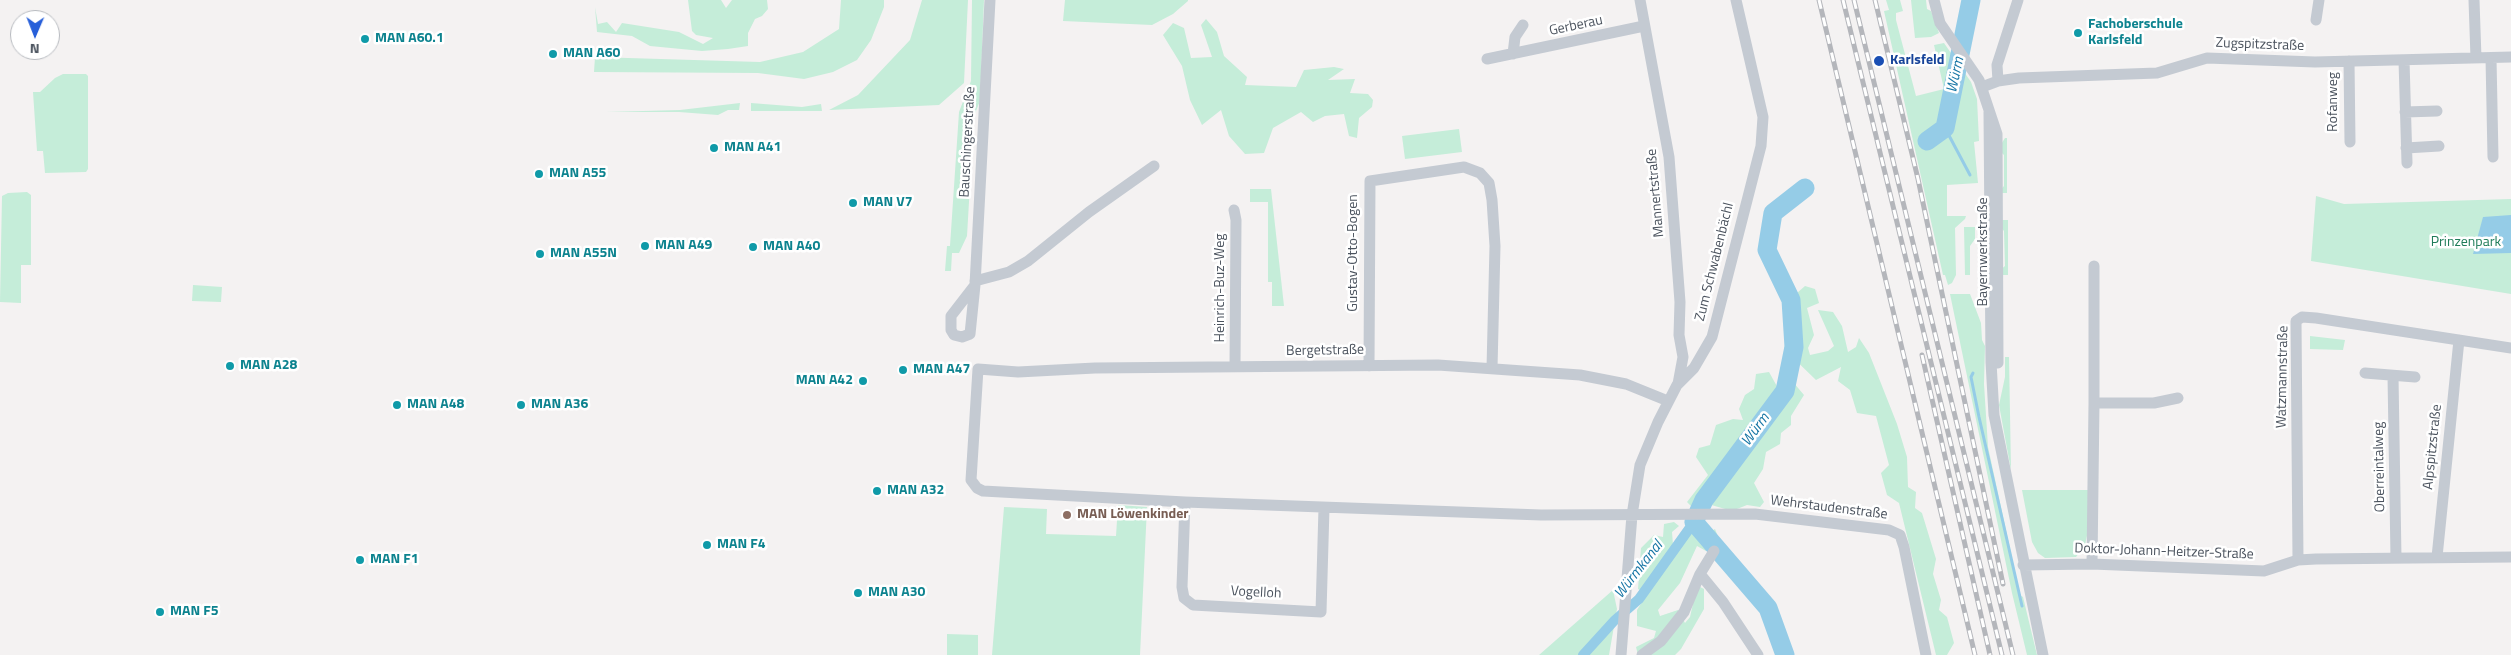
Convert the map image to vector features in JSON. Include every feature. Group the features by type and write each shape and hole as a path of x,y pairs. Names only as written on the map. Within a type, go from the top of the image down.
{"street":[{"name":"Bauschingerstraße","path":"990,0 975,283 1009,272 1028,261 1089,212 1154,166"},
{"name":"Mannertstraße","path":"1640,0 1669,157 1680,302 1679,335 1683,357 1677,385"},
{"name":"Zum Schwabenbächl","path":"1622,655 1632,515 1644,452 1677,385 1694,368 1712,337 1761,146 1763,117 1736,0"},
{"name":"Bayernwerkstraße","path":"1934,0 1937,16 1969,63 1982,87 1998,140 1999,345 1993,394 1997,437 2043,655"},
{"path":"1998,81 1997,65 2018,0"},
{"path":"2316,20 2319,0"},
{"path":"2474,0 2476,58"},
{"path":"1513,54 1515,37 1523,25"},
{"name":"Gerberau","path":"1487,59 1644,26"},
{"name":"Zugspitzstraße","path":"1982,87 1998,81 2019,78 2156,73 2206,58 2349,61 2511,57"},
{"path":"2491,58 2493,157"},
{"path":"2404,60 2407,163"},
{"name":"Rofanweg","path":"2349,61 2350,142"},
{"path":"2405,112 2437,111"},
{"path":"2406,148 2439,146"},
{"name":"Gustav-Otto-Bogen","path":"1369,366 1370,181 1464,167 1480,173 1489,183 1492,200 1495,246 1492,368"},
{"name":"Heinrich-Buz-Weg","path":"1234,210 1236,217 1236,367"},
{"path":"2092,564 2094,266"},
{"name":"Watzmannstraße","path":"2298,560 2296,321 2302,317 2316,318 2511,348"},
{"name":"Alpspitzstraße","path":"2436,557 2459,340"},
{"name":"Bergetstraße","path":"1185,502 983,490 974,485 971,480 970,459 978,369 1018,372 1095,368 1438,365 1580,375 1634,386 1668,401"},
{"path":"2366,373 2415,377"},
{"name":"Oberreintalweg","path":"2394,376 2396,558"},
{"path":"2094,403 2154,403 2178,398"},
{"path":"1185,502 1541,515 1632,515"},
{"name":"Vogelloh","path":"1185,502 1182,587 1184,598 1193,605 1321,612 1324,508"},
{"name":"Wehrstaudenstraße","path":"1632,515 1755,514 1879,528 1900,535 1926,655"},
{"path":"1642,655 1661,641 1684,612 1700,574 1714,551"},
{"name":"Doktor-Johann-Heitzer-Straße","path":"2023,565 2092,564 2264,571 2298,560 2511,557"},
{"path":"1700,574 1723,602 1758,655"}],"green space":[{"path":"688,0 721,0 726,8 732,0 767,0 768,9 762,16 755,19 748,33 748,46 728,49 702,51 650,46 632,36 597,32 595,7 598,24 607,22 616,32 622,23 679,32 703,44 713,38 696,35 692,31"},
{"path":"841,0 884,0 884,7 871,40 857,60 833,72 804,79 758,73 594,72 595,57 760,62 803,52 839,29"},
{"path":"922,0 968,0 964,83 939,105 829,110 858,95 910,40"},
{"path":"972,0 984,0 980,101 974,116 967,236 959,253 952,253 951,271 945,271 947,246 950,246 959,112 971,81"},
{"path":"1065,0 1188,1 1173,14 1152,25 1063,21"},
{"path":"1886,0 1900,0 1903,11 1896,13 1896,20 1916,96 1944,89 1934,45 1944,43 1971,82 1977,99 1979,141 1974,142 1978,183 1947,185 1947,216 1966,216 1955,228 1956,275 1952,283 1948,285 1945,275 1943,275 1884,11 1889,10"},
{"path":"1911,0 1926,0 1927,9 1931,11 1939,33 1931,37 1915,38"},
{"path":"1206,19 1217,32 1224,56 1247,77 1245,85 1296,87 1304,70 1334,67 1344,69 1328,80 1355,79 1350,93 1368,94 1373,100 1372,107 1359,118 1357,138 1349,136 1344,114 1325,116 1313,122 1301,112 1273,128 1264,153 1245,154 1229,136 1221,110 1202,125 1190,100 1182,66 1163,35 1173,23 1184,28 1191,58 1212,57 1201,25"},
{"path":"63,74 86,74 88,76 88,169 86,172 45,173 43,151 37,151 33,92 40,92 55,78"},
{"path":"740,103 739,110 728,110 718,115 679,112 606,112 680,110"},
{"path":"751,103 802,107 821,104 822,111 751,111"},
{"path":"1459,129 1462,152 1405,159 1402,136"},
{"path":"2005,138 2007,138 2007,193 1998,193 2004,186 2004,155 1998,149"},
{"path":"1250,189 1271,189 1284,306 1272,306 1272,282 1268,282 1268,202 1250,202"},
{"path":"27,192 31,195 31,265 21,265 21,303 0,302 2,196 8,193"},
{"name":"Prinzenpark","path":"2316,196 2344,204 2511,199 2511,294 2311,261"},
{"path":"1998,220 2008,220 2008,275 1999,275 1999,271 2005,266 2004,231 1999,225"},
{"path":"1964,227 1975,227 1975,239 1970,246 1970,275 1965,275"},
{"path":"193,285 222,287 221,302 192,301"},
{"path":"1805,286 1815,289 1819,303 1807,308 1814,335 1808,348 1810,355 1828,351 1834,346 1818,310 1833,312 1842,326 1848,352 1856,347 1859,338 1869,353 1897,424 1907,457 1908,487 1916,492 1915,508 1922,513 1936,559 1933,574 1941,600 1939,610 1947,617 1954,643 1947,655 1936,655 1899,503 1887,495 1881,473 1889,465 1876,416 1857,413 1850,390 1838,381 1841,367 1816,380 1784,349 1786,341 1799,340 1795,307 1797,293"},
{"path":"1950,294 1970,294 1981,323 1982,340 1985,346 1984,384 1988,447 2020,595 2023,597 2037,655 2027,655 2012,593"},
{"path":"2310,336 2345,340 2343,350 2310,349"},
{"path":"2005,357 2009,357 2011,470 1999,405 2005,377"},
{"path":"1769,372 1779,390 1793,382 1804,395 1791,416 1791,425 1781,433 1780,444 1766,452 1763,469 1754,483 1764,502 1760,507 1747,505 1732,511 1708,504 1693,508 1687,502 1708,475 1696,457 1699,448 1710,445 1716,425 1733,419 1743,420 1739,409 1745,395 1754,389 1756,374"},
{"path":"2022,490 2089,490 2088,531 2085,545 2076,557 2045,558 2038,553 2032,542"},
{"path":"1118,505 1147,507 1140,655 992,655 1004,507 1047,509 1046,534 1116,536"},
{"path":"1674,522 1679,526 1672,532 1673,545 1681,536 1695,532 1704,536 1715,529 1719,539 1706,551 1697,546 1680,583 1658,610 1660,616 1678,610 1685,623 1690,617 1696,590 1700,587 1704,589 1704,609 1681,649 1675,655 1638,655 1636,647 1654,638 1656,631 1637,626 1637,610 1647,594 1638,589 1641,548 1654,535 1663,537 1664,524"},
{"path":"1613,590 1617,609 1609,655 1539,655"},
{"path":"947,634 978,635 978,655 947,655"}],"water":[{"path":"2511,215 2511,253 2473,254 2483,217"}],"waterway":[{"name":"Würm","path":"1927,141 1945,128 1971,0"},
{"path":"1945,128 1970,175"},
{"name":"Würm","path":"1785,655 1768,608 1694,522 1704,500 1785,391 1794,347 1791,300 1767,250 1773,213 1805,188"},
{"path":"1973,373 1971,377 1979,417 2022,606"},
{"name":"Würmkanal","path":"1583,655 1614,621 1639,599 1694,522"}],"railway":[{"path":"1819,0 1975,655"},
{"path":"1843,0 2002,655"},
{"path":"1854,0 2013,655"},
{"path":"1875,0 1918,179 2003,584"},
{"path":"1922,355 1990,655"}],"place":[{"name":"Fachoberschule Karlsfeld","path":"2078,33"},
{"name":"MAN A60.1","path":"365,39"},
{"name":"MAN A60","path":"553,54"},
{"name":"Karlsfeld","path":"1879,61"},
{"name":"MAN A41","path":"714,148"},
{"name":"MAN A55","path":"539,174"},
{"name":"MAN V7","path":"853,203"},
{"name":"MAN A49","path":"645,246"},
{"name":"MAN A40","path":"753,247"},
{"name":"MAN A55N","path":"540,254"},
{"name":"MAN A28","path":"230,366"},
{"name":"MAN A47","path":"903,370"},
{"name":"MAN A42","path":"863,381"},
{"name":"MAN A48","path":"397,405"},
{"name":"MAN A36","path":"521,405"},
{"name":"MAN A32","path":"877,491"},
{"name":"MAN Löwenkinder","path":"1067,515"},
{"name":"MAN F4","path":"707,545"},
{"name":"MAN F1","path":"360,560"},
{"name":"MAN A30","path":"858,593"},
{"name":"MAN F5","path":"160,612"}]}
